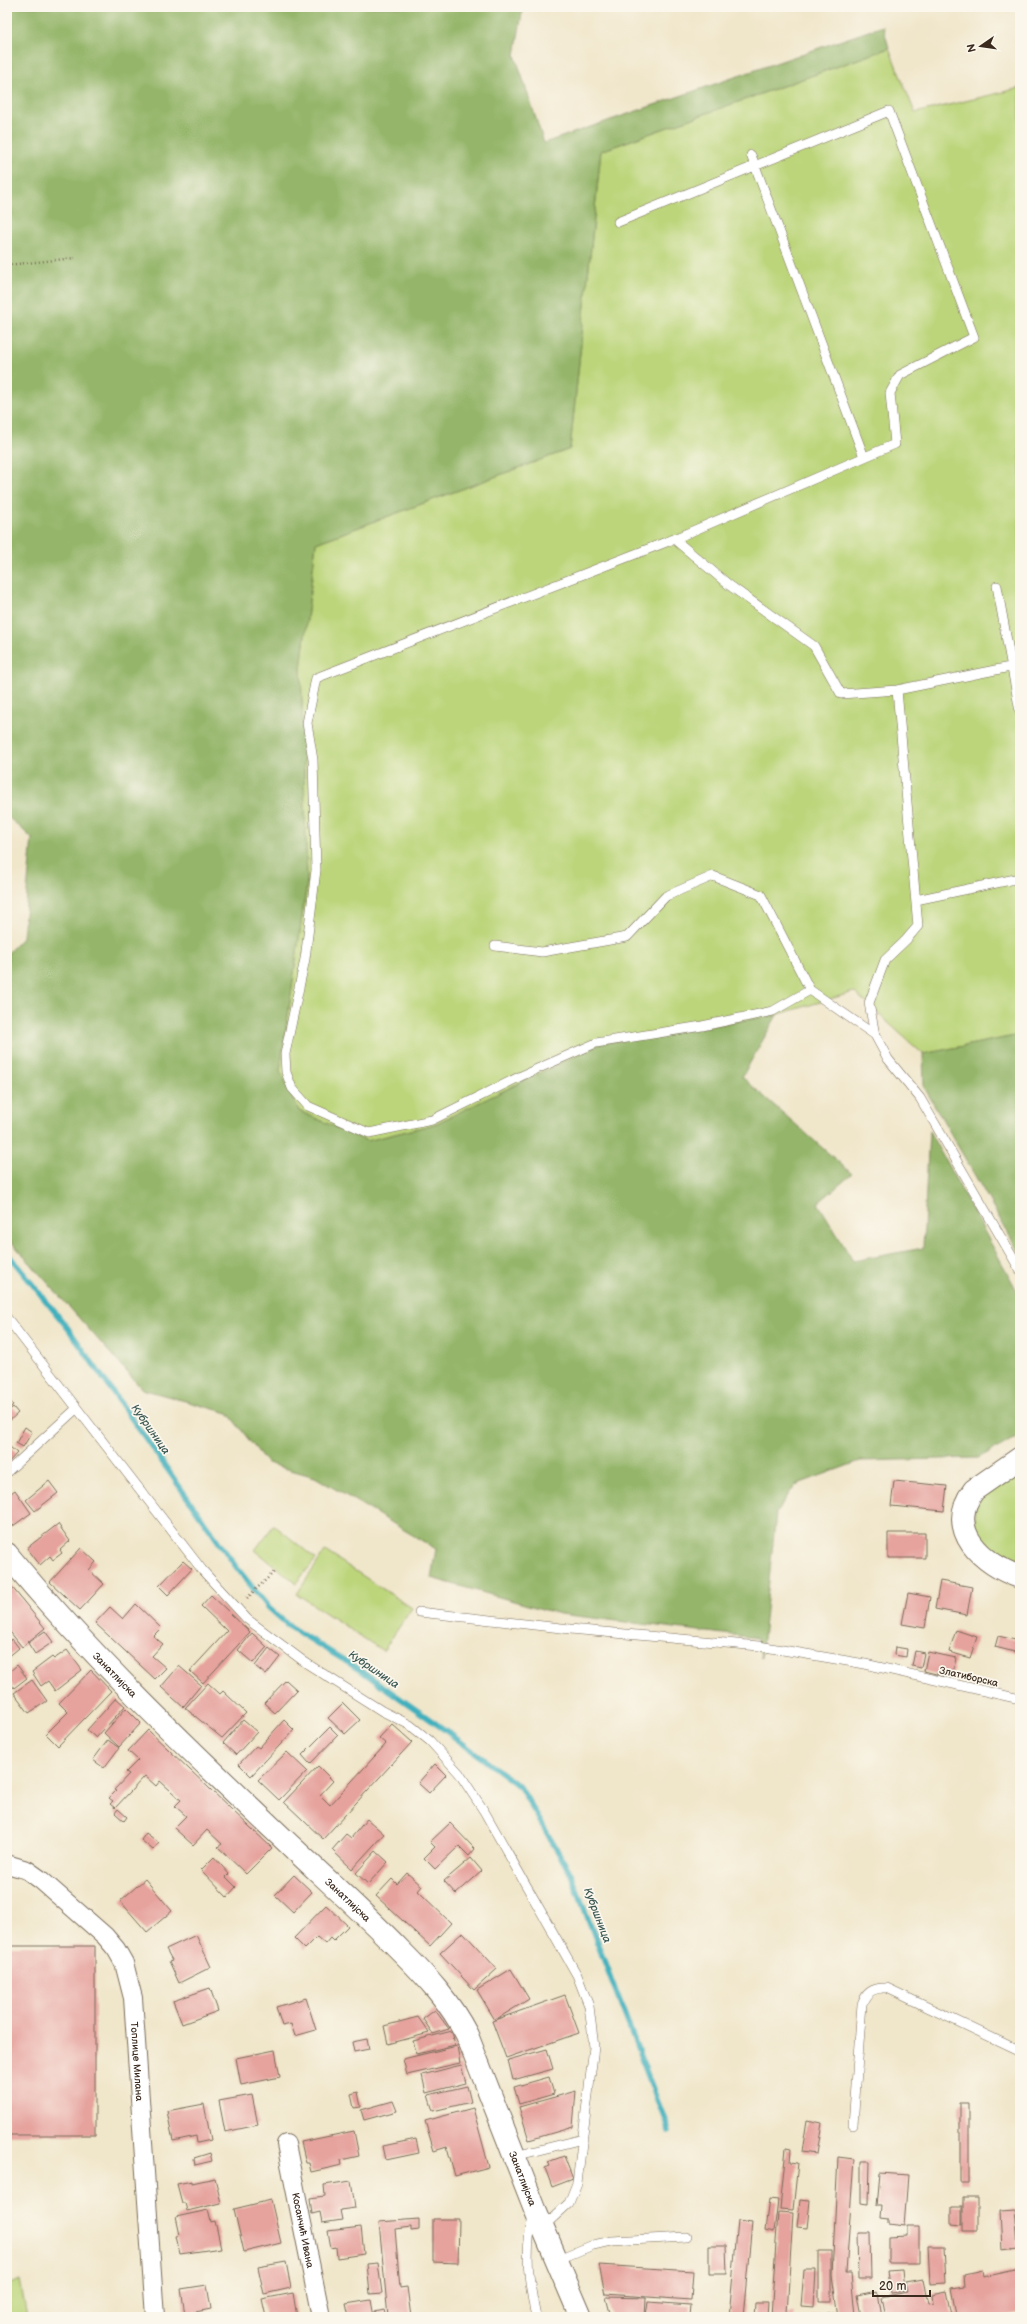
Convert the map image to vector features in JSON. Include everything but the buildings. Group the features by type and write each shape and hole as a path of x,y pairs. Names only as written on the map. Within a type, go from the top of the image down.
{"street":[{"path":"1020,1458 974,1490 969,1497 963,1518 966,1534 976,1552 1004,1571 1020,1577"},
{"name":"Занатлијска","path":"7,1554 53,1609 167,1727 371,1919 434,1985 455,2012 467,2035 539,2218 581,2317"},
{"name":"Топлице Милана","path":"7,1864 27,1870 41,1880 105,1936 116,1949 128,1975 134,1998 155,2317"},
{"name":"Косанчић Ивана","path":"286,2144 321,2317"}],"lane":[{"path":"618,222 889,111 974,337 900,375 890,393 895,444 674,539 316,678 307,723 313,760 316,870 305,959 285,1054 286,1072 292,1088 308,1106 369,1133 432,1120 521,1076 596,1043 702,1026 773,1011 810,990"},
{"path":"751,155 864,457"},
{"path":"674,539 729,585 814,646 841,694 897,690 1016,666"},
{"path":"997,586 1016,666 1020,712"},
{"path":"897,690 918,926 885,960 869,1003 874,1035 888,1059 920,1098 1020,1270"},
{"path":"495,946 542,952 627,937 666,896 714,876 761,895 810,990 874,1035"},
{"path":"916,900 1020,878"},
{"path":"7,1318 203,1571 247,1620 306,1663 382,1711 410,1725 430,1741 459,1773 484,1811 577,1975 590,2006 594,2047 583,2139 574,2193 569,2203 539,2218 528,2246 528,2269 536,2317"},
{"path":"7,1472 76,1409"},
{"name":"Златиборска","path":"420,1612 570,1629 759,1646 818,1655 913,1674 1020,1699"},
{"path":"853,2126 862,2004 866,1994 875,1988 887,1988 1020,2051"},
{"path":"515,2156 583,2139"},
{"path":"557,2260 593,2245 612,2241 686,2237"}],"path":[{"path":"7,265 75,258"},
{"path":"245,1600 274,1572"}],"green space":[{"path":"7,7 523,7 515,55 544,143 883,26 889,48 601,151 570,449 316,543 301,669 307,882 280,1071 299,1111 367,1141 435,1124 602,1043 777,1015 742,1077 852,1174 818,1203 853,1261 923,1248 929,1131 1020,1296 1020,1436 978,1458 860,1461 795,1485 776,1513 761,1658 757,1638 560,1614 431,1578 436,1549 315,1477 267,1463 228,1413 142,1389 7,1237 7,954 23,937 32,838 7,816"},
{"path":"889,48 915,113 1020,88 1020,1035 923,1054 854,992 776,1015 602,1043 435,1124 367,1141 299,1111 280,1071 307,882 301,669 316,543 570,449 601,151"},
{"path":"1020,1035 1020,1254 924,1087 923,1054"},
{"path":"1020,1466 1020,1563 986,1550 976,1529 974,1506 990,1486"},
{"path":"274,1525 316,1559 296,1583 255,1550"},
{"path":"325,1551 412,1608 383,1651 297,1594"},
{"path":"20,2280 27,2317 7,2317 7,2286"}],"waterway":[{"name":"Кубршница","path":"7,1253 67,1327 237,1568 269,1608 290,1627 360,1670 445,1730 520,1787 571,1874 669,2131"}]}
